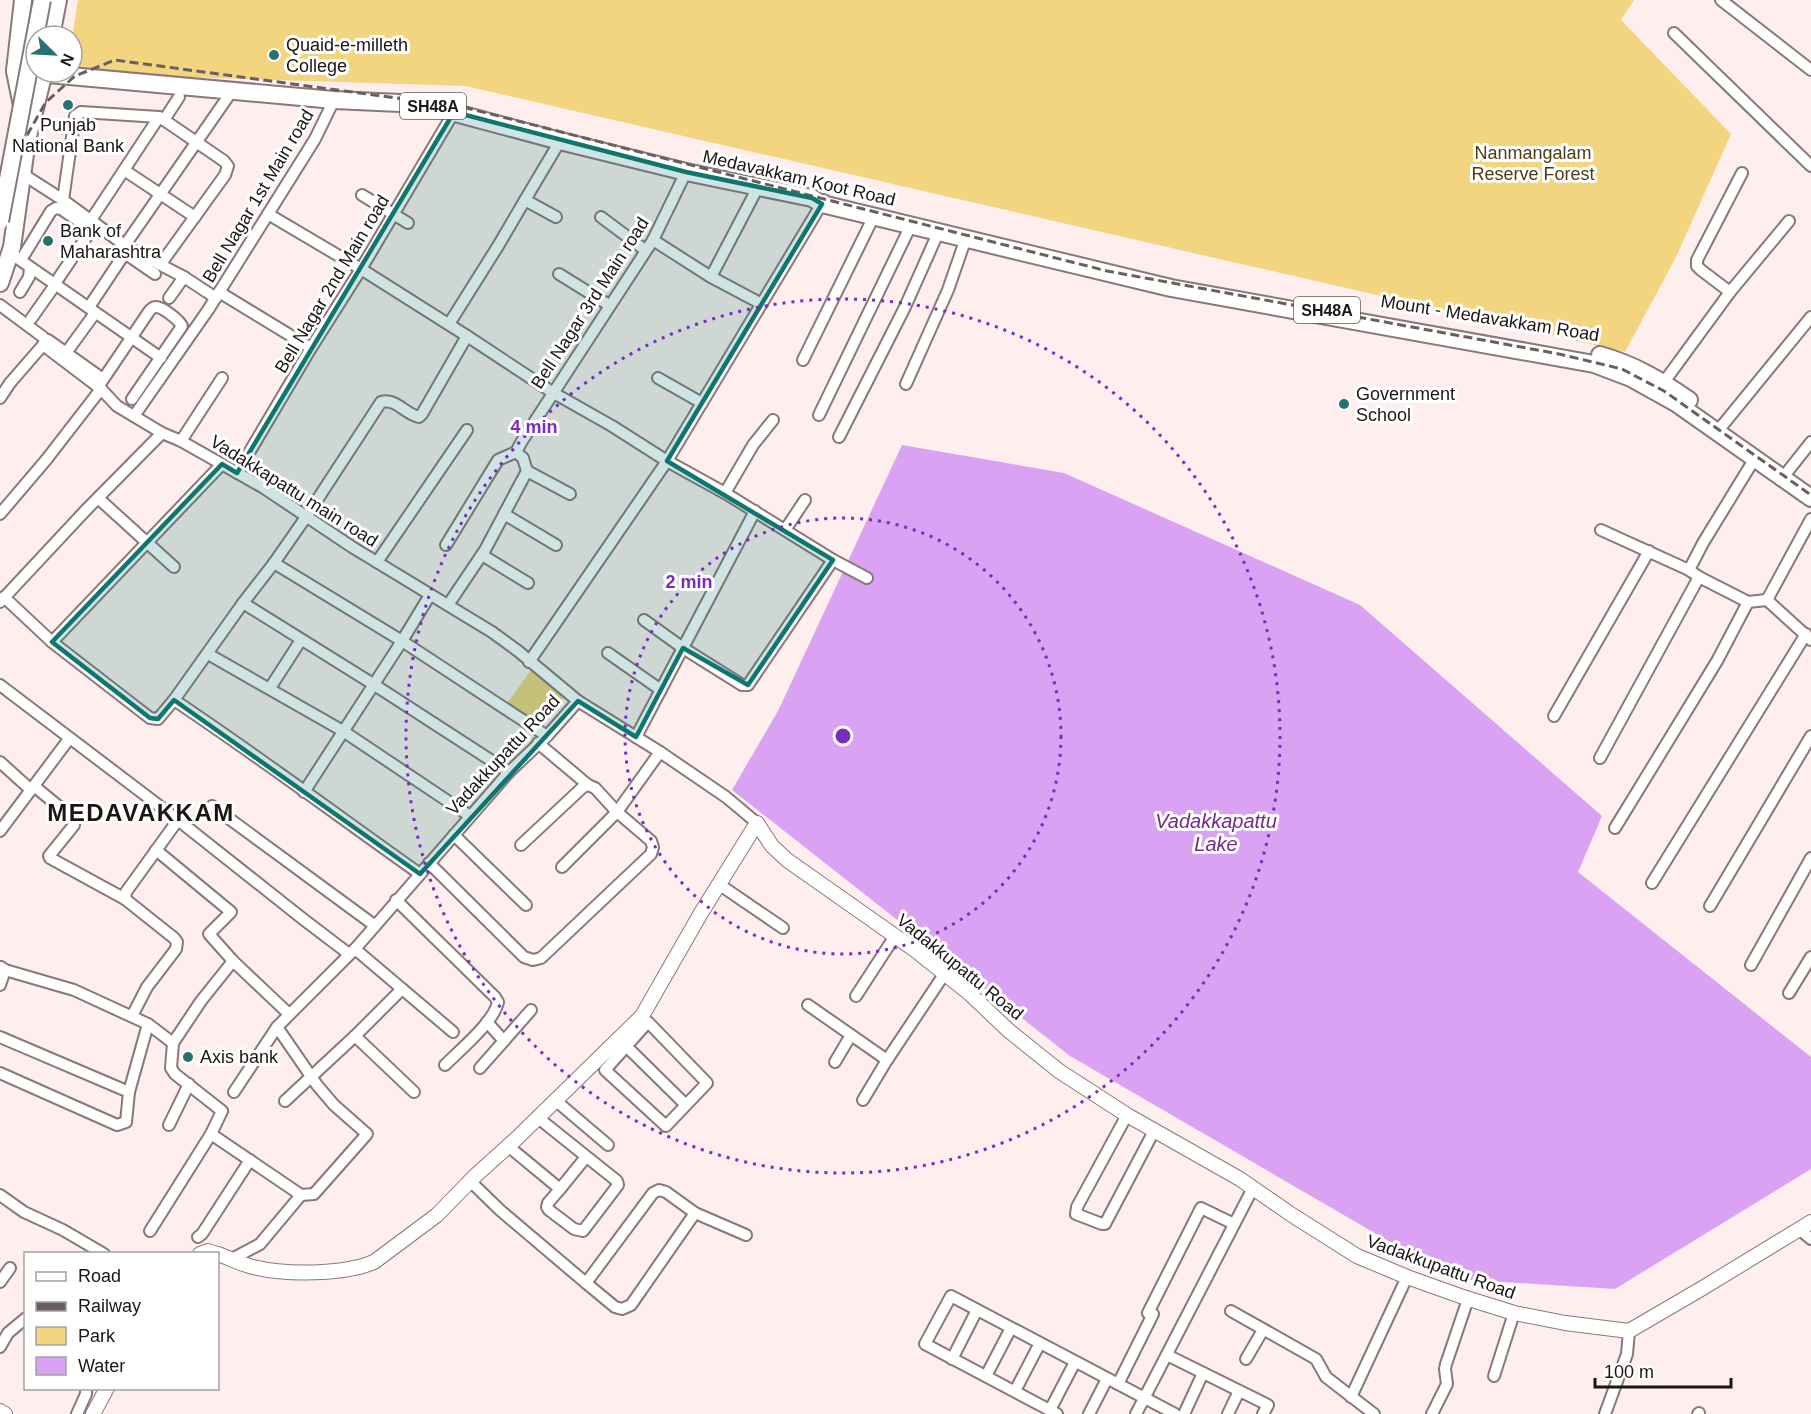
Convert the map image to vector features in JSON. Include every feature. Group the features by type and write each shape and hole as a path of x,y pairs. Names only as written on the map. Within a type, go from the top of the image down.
{"main road":[{"path":"0,202 14,165 23,109 15,71 23,0"},
{"path":"0,221 42,0"},
{"path":"53,24 58,0"},
{"name":"Medavakkam Koot Road","path":"15,71 24,72"},
{"name":"Medavakkam Koot Road","path":"84,78 334,100 422,104 686,172 820,199 938,233 1172,288 1594,364 1615,371 1721,428"},
{"path":"0,283 15,252 21,173 41,84"},
{"path":"27,140 49,94 63,84"},
{"name":"Mount - Medavakkam Road","path":"820,199 1108,269 1425,327 1481,334 1598,355 1625,362 1664,382 1721,428 1811,487"},
{"name":"SH48A","path":"1721,428 1755,458 1811,498"}],"street":[{"path":"1721,0 1811,70"},
{"path":"1674,33 1811,166"},
{"path":"66,353 125,249 232,91"},
{"path":"31,319 57,282 124,170 180,97"},
{"name":"Bell Nagar 1st Main road","path":"134,416 217,295 315,139 334,100"},
{"path":"63,200 75,116 81,112 161,119 224,161 228,166 225,175 158,269"},
{"name":"Bell Nagar 2nd Main road","path":"237,473 454,112"},
{"path":"449,324 560,141"},
{"path":"124,170 195,217"},
{"name":"Bell Nagar 3rd Main road","path":"516,452 552,392 653,240 686,172"},
{"path":"21,173 63,200 91,225 125,249 158,269 184,276 311,348"},
{"path":"1730,292 1701,270 1697,266 1697,260 1743,173"},
{"path":"711,277 758,187"},
{"path":"362,195 408,223"},
{"path":"529,662 667,461 762,304 820,199"},
{"path":"525,200 556,217"},
{"path":"15,252 56,208 91,225"},
{"path":"268,214 449,324 552,392 867,578"},
{"path":"803,360 874,216"},
{"path":"601,217 645,250"},
{"path":"1664,382 1730,292 1789,221"},
{"path":"819,415 911,225"},
{"path":"839,438 905,307 938,233"},
{"path":"906,384 948,290 966,238"},
{"path":"653,240 711,277 762,304"},
{"path":"15,252 30,268 57,282"},
{"path":"15,252 161,358"},
{"path":"20,292 29,277 30,268"},
{"path":"559,274 609,305"},
{"path":"169,298 184,276"},
{"name":"Vadakkapattu main road","path":"0,305 101,385 117,406 264,488 377,562 492,632 579,701"},
{"path":"0,514 46,460 154,307 159,307 179,320 182,326 132,399"},
{"path":"93,308 125,328"},
{"path":"1721,428 1811,317"},
{"path":"162,433 2,599 52,642 150,718 158,719 274,563 381,402 392,402 413,416 419,417 467,336"},
{"path":"0,398 46,342 66,353 101,385"},
{"path":"181,441 222,378"},
{"path":"658,378 702,403"},
{"path":"725,493 753,445 773,420"},
{"path":"377,562 467,430"},
{"path":"1788,471 1811,442"},
{"path":"446,545 498,460 516,452 523,458 527,471 570,494"},
{"path":"1689,570 1755,458"},
{"path":"52,642 222,464"},
{"path":"448,605 482,555 527,471"},
{"path":"98,498 174,567"},
{"path":"785,530 805,500"},
{"path":"636,737 755,511"},
{"path":"504,514 556,545"},
{"path":"1767,600 1811,519"},
{"path":"1601,530 1689,570 1748,602 1767,600 1808,637 1652,884"},
{"path":"1554,716 1648,551"},
{"path":"482,555 528,583"},
{"path":"644,620 742,685 748,685 833,560"},
{"path":"274,563 402,641 543,740 588,785 595,788 616,812 651,841 652,847 651,854 541,958 533,960 524,957 429,863"},
{"path":"1600,759 1699,577"},
{"path":"304,792 430,595"},
{"path":"1615,828 1717,661 1748,602"},
{"path":"243,603 509,772"},
{"path":"270,688 301,640"},
{"path":"608,653 661,690"},
{"path":"208,654 343,731 470,816"},
{"path":"1,687 178,820 303,919 352,951 402,989 453,1032"},
{"path":"174,700 250,750 304,792 420,874"},
{"name":"Vadakkupattu Road","path":"234,1092 289,1014 352,951 509,772 579,701 660,752 726,798 757,823 772,846 787,860 945,973 1008,1030 1059,1071 1126,1115 1240,1179 1357,1256 1407,1277 1514,1314 1629,1331"},
{"path":"1710,906 1811,736"},
{"path":"0,831 69,739"},
{"path":"562,867 616,812 660,752"},
{"path":"0,762 74,819 74,825 49,856 50,858 124,899 177,942 176,950 147,987 132,1016"},
{"path":"521,845 583,787 588,785"},
{"path":"212,806 374,926"},
{"path":"124,899 126,892 178,820"},
{"path":"219,1255 253,1267 289,1271 338,1271 363,1267 385,1255 437,1215 555,1100 600,1066 645,1019 702,913 757,823"},
{"path":"454,834 526,905"},
{"path":"156,850 231,912 209,934 233,961 289,1014"},
{"path":"1751,964 1811,858"},
{"path":"720,885 783,928"},
{"path":"396,900 498,1002 496,1011 487,1022 445,1065"},
{"path":"856,996 895,936"},
{"path":"1789,993 1811,957"},
{"path":"150,1232 211,1134 222,1111 175,1074 171,1068 173,1043 201,1001 233,961"},
{"path":"0,985 2,968 75,990 148,1024 173,1043"},
{"path":"863,1100 945,973"},
{"path":"285,1101 402,989"},
{"path":"808,1005 887,1060"},
{"path":"480,1068 531,1010"},
{"path":"600,1066 666,1126 707,1083 645,1019"},
{"path":"487,1022 504,1041"},
{"path":"0,1073 117,1125 126,1122 129,1092 148,1024"},
{"path":"211,1134 301,1195 314,1194 367,1134 334,1105 311,1078 278,1027"},
{"path":"835,1062 851,1035"},
{"path":"355,1036 414,1092"},
{"path":"0,1037 129,1092"},
{"path":"622,1042 686,1105"},
{"path":"169,1125 189,1084"},
{"path":"555,1100 608,1145"},
{"path":"1126,1115 1077,1207 1076,1214 1105,1224 1154,1131"},
{"path":"537,1117 615,1178 618,1185 583,1231 574,1229 547,1207 586,1157"},
{"path":"508,1146 560,1189"},
{"path":"198,1237 250,1160"},
{"path":"470,1181 501,1211 615,1307 622,1309 631,1305 695,1213"},
{"path":"1137,1414 1253,1188"},
{"path":"586,1282 658,1190 666,1192 695,1213 746,1235"},
{"path":"0,1195 24,1212 63,1230 101,1252"},
{"path":"231,1259 260,1244 301,1195"},
{"path":"1118,1384 1153,1314 1148,1313 1201,1208 1234,1224"},
{"path":"1605,1414 1627,1354 1629,1331 1805,1226 1811,1239"},
{"path":"0,1282 10,1268"},
{"path":"1351,1397 1407,1277"},
{"path":"1076,1362 1054,1412 925,1344 951,1296 1076,1362 1107,1379 1174,1414"},
{"path":"1432,1414 1448,1384 1444,1369 1468,1299"},
{"path":"952,1359 977,1310"},
{"path":"1231,1311 1316,1359 1326,1377 1374,1414"},
{"path":"1494,1376 1514,1314"},
{"path":"0,1347 8,1333 24,1320"},
{"path":"986,1376 1011,1328"},
{"path":"1246,1359 1263,1330"},
{"path":"1015,1391 1040,1343"},
{"path":"1167,1355 1268,1405 1263,1414"},
{"path":"1184,1414 1203,1373"},
{"path":"1089,1414 1107,1379"},
{"path":"77,1414 86,1390"},
{"path":"93,1414 106,1390"},
{"path":"1228,1414 1239,1391"},
{"path":"0,1411 5,1414"}],"highlighted area":[{"path":"454,112 686,172 812,198 822,204 667,461 833,560 748,685 683,648 636,737 578,701 420,874 174,700 158,719 150,718 52,642 222,464 237,473"}],"green space":[{"name":"Nanmangalam Reserve Forest","path":"78,0 1634,0 1621,20 1731,134 1676,257 1625,352 465,86 84,74 84,24 74,24"},
{"path":"531,670 565,696 542,726 506,705"}],"water":[{"name":"Vadakkapattu Lake","path":"902,445 1064,473 1360,605 1602,816 1578,872 1811,1057 1811,1169 1615,1289 1454,1279 1070,1056 732,790 778,711"}],"railway":[{"path":"0,182 46,102 75,76 115,60 463,107 1107,271 1559,354 1622,369 1664,391 1811,495"}],"place":[{"name":"Quaid-e-milleth College","path":"274,55"},
{"name":"Punjab National Bank","path":"68,105"},
{"name":"Bank of Maharashtra","path":"48,241"},
{"name":"Government School","path":"1344,404"},
{"name":"Axis bank","path":"188,1057"}],"district":[{"name":"MEDAVAKKAM","path":"141,813"}]}
